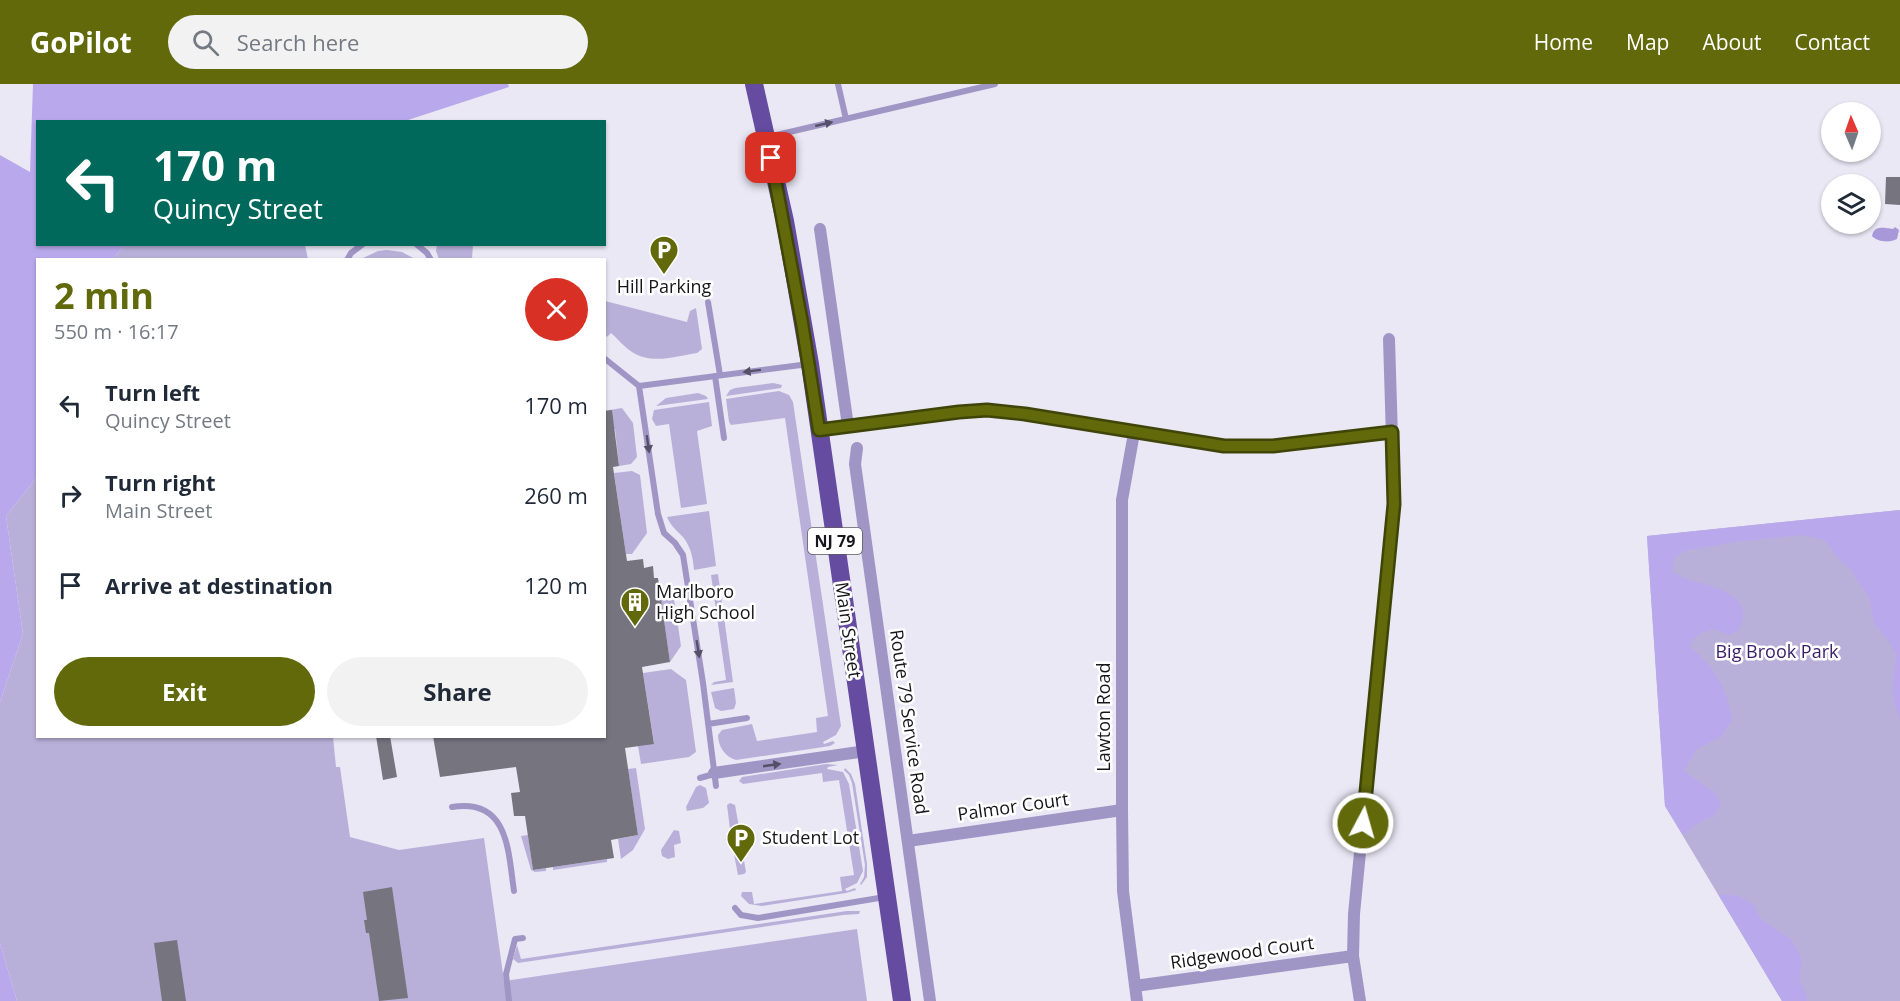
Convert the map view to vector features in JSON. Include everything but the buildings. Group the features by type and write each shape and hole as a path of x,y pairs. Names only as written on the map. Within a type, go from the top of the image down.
{"main road":[{"name":"Main Street","path":"754,84 785,221 810,364 902,1001"}],"street":[{"path":"820,229 848,426"},
{"path":"1360,1001 1353,956 1354,914 1394,504 1389,339"},
{"path":"819,430 987,410 1224,446 1249,447 1392,432"},
{"name":"Lawton Road","path":"1134,433 1122,500 1122,810 1123,891 1137,1001"},
{"name":"Route 79 Service Road","path":"857,448 855,464 930,1001"},
{"path":"715,780 866,751"},
{"name":"Palmor Court","path":"908,841 1122,810"},
{"name":"Ridgewood Court","path":"1135,986 1353,956"}],"lane":[{"path":"838,84 846,119"},
{"path":"767,137 995,84"},
{"path":"348,258 360,246"},
{"path":"418,246 430,258"},
{"path":"708,302 724,438"},
{"path":"606,360 639,386 657,514 664,533 683,555 715,780 700,778"},
{"path":"639,386 810,364"},
{"path":"708,724 747,718"},
{"path":"452,807 468,805 486,812 499,822 507,843 514,891"},
{"path":"735,908 741,915 758,918 887,897"},
{"path":"509,1001 506,974 515,939 523,938"}],"green space":[{"path":"123,246 305,246 308,258 114,258"},
{"path":"437,246 473,246 472,258 439,258"},
{"path":"378,251 402,252 413,258 363,258"},
{"path":"606,301 687,322 690,311 696,308 702,349 697,353 664,359 648,358 629,350 611,333 607,337"},
{"path":"773,383 782,385 781,388 726,396 730,390 735,388"},
{"path":"779,391 789,395 793,402 841,726 836,735 823,742 824,744 833,741 835,743 830,746 736,760 725,754 721,747 718,735 722,730 752,724 757,741 817,732 816,718 828,716 785,418 731,425 729,422 726,399"},
{"path":"698,393 708,399 656,406 666,398"},
{"path":"709,402 712,426 697,431 707,504 681,508 669,424 656,426 652,419 654,410"},
{"path":"622,408 633,423 637,457 631,464 619,466 615,429 606,431 606,411"},
{"path":"632,471 640,475 647,533 632,554 626,554 614,473"},
{"path":"36,478 36,738 333,738 336,767 340,767 350,837 399,850 484,838 504,981 857,929 867,1001 17,1001 0,943 0,702 23,634 6,516"},
{"name":"Big Brook Park","path":"1900,510 1900,1001 1782,1001 1665,806 1647,536"},
{"path":"709,511 716,566 694,570 688,545 667,517"},
{"path":"718,574 733,682 711,685 714,682 726,680 711,575"},
{"path":"673,592 681,646 670,662 660,593"},
{"path":"671,669 686,680 696,752 689,757 641,764 638,746 654,743 643,673"},
{"path":"734,688 736,703 734,709 721,711 715,708 711,692"},
{"path":"826,764 838,765 827,769 843,772 849,784 863,871 857,883 845,889 847,891 855,888 856,890 762,906 749,904 741,896 742,892 752,892 754,904 842,891 840,877 854,875 839,780 823,782 822,773 743,784 739,781 742,777"},
{"path":"636,768 645,829 633,850 621,859 618,839 638,835 628,769"},
{"path":"845,768 851,774 855,784 867,864 867,877 861,885 865,865 852,783"},
{"path":"700,785 706,788 709,803 703,808 687,811 686,807 696,787"},
{"path":"730,803 735,805 739,827 737,830 730,829 727,805"},
{"path":"674,830 679,831 681,843 674,845 675,857 668,859 662,856 661,850"},
{"path":"528,835 533,870 546,868 546,871 531,870 521,836"},
{"path":"740,847 746,872 738,875 733,849"},
{"path":"607,859 607,862 553,870 553,867"},
{"path":"847,911 860,911 859,914 518,963 513,959 517,945 521,959"}],"shaded area":[{"path":"33,84 508,84 509,87 408,120 36,120 36,246 123,246 114,258 36,258 36,478 6,516 23,634 0,702 0,155 30,172"},
{"path":"1895,227 1899,230 1897,239 1880,241 1872,236 1872,234 1881,234 1881,228 1893,229"},
{"path":"1900,510 1900,720 1892,695 1896,654 1886,637 1874,624 1870,600 1850,569 1824,540 1802,535 1735,542 1684,551 1675,558 1672,570 1682,577 1730,594 1742,607 1743,616 1739,630 1729,635 1713,629 1699,635 1691,643 1690,647 1713,670 1723,688 1732,720 1722,736 1696,750 1684,771 1715,793 1721,803 1714,816 1701,821 1683,835 1665,806 1647,536"},
{"path":"1718,894 1738,896 1753,904 1761,919 1792,940 1802,959 1799,980 1806,993 1807,1001 1782,1001"},
{"path":"0,943 17,1001 0,1001"}],"place":[{"name":"Hill Parking","path":"664,276"},
{"name":"Marlboro High School","path":"635,628"},
{"name":"Student Lot","path":"741,864"}],"route":[{"path":"771,158 785,221 819,430 987,410 1224,446 1273,446 1392,432 1394,504 1363,823"}]}
